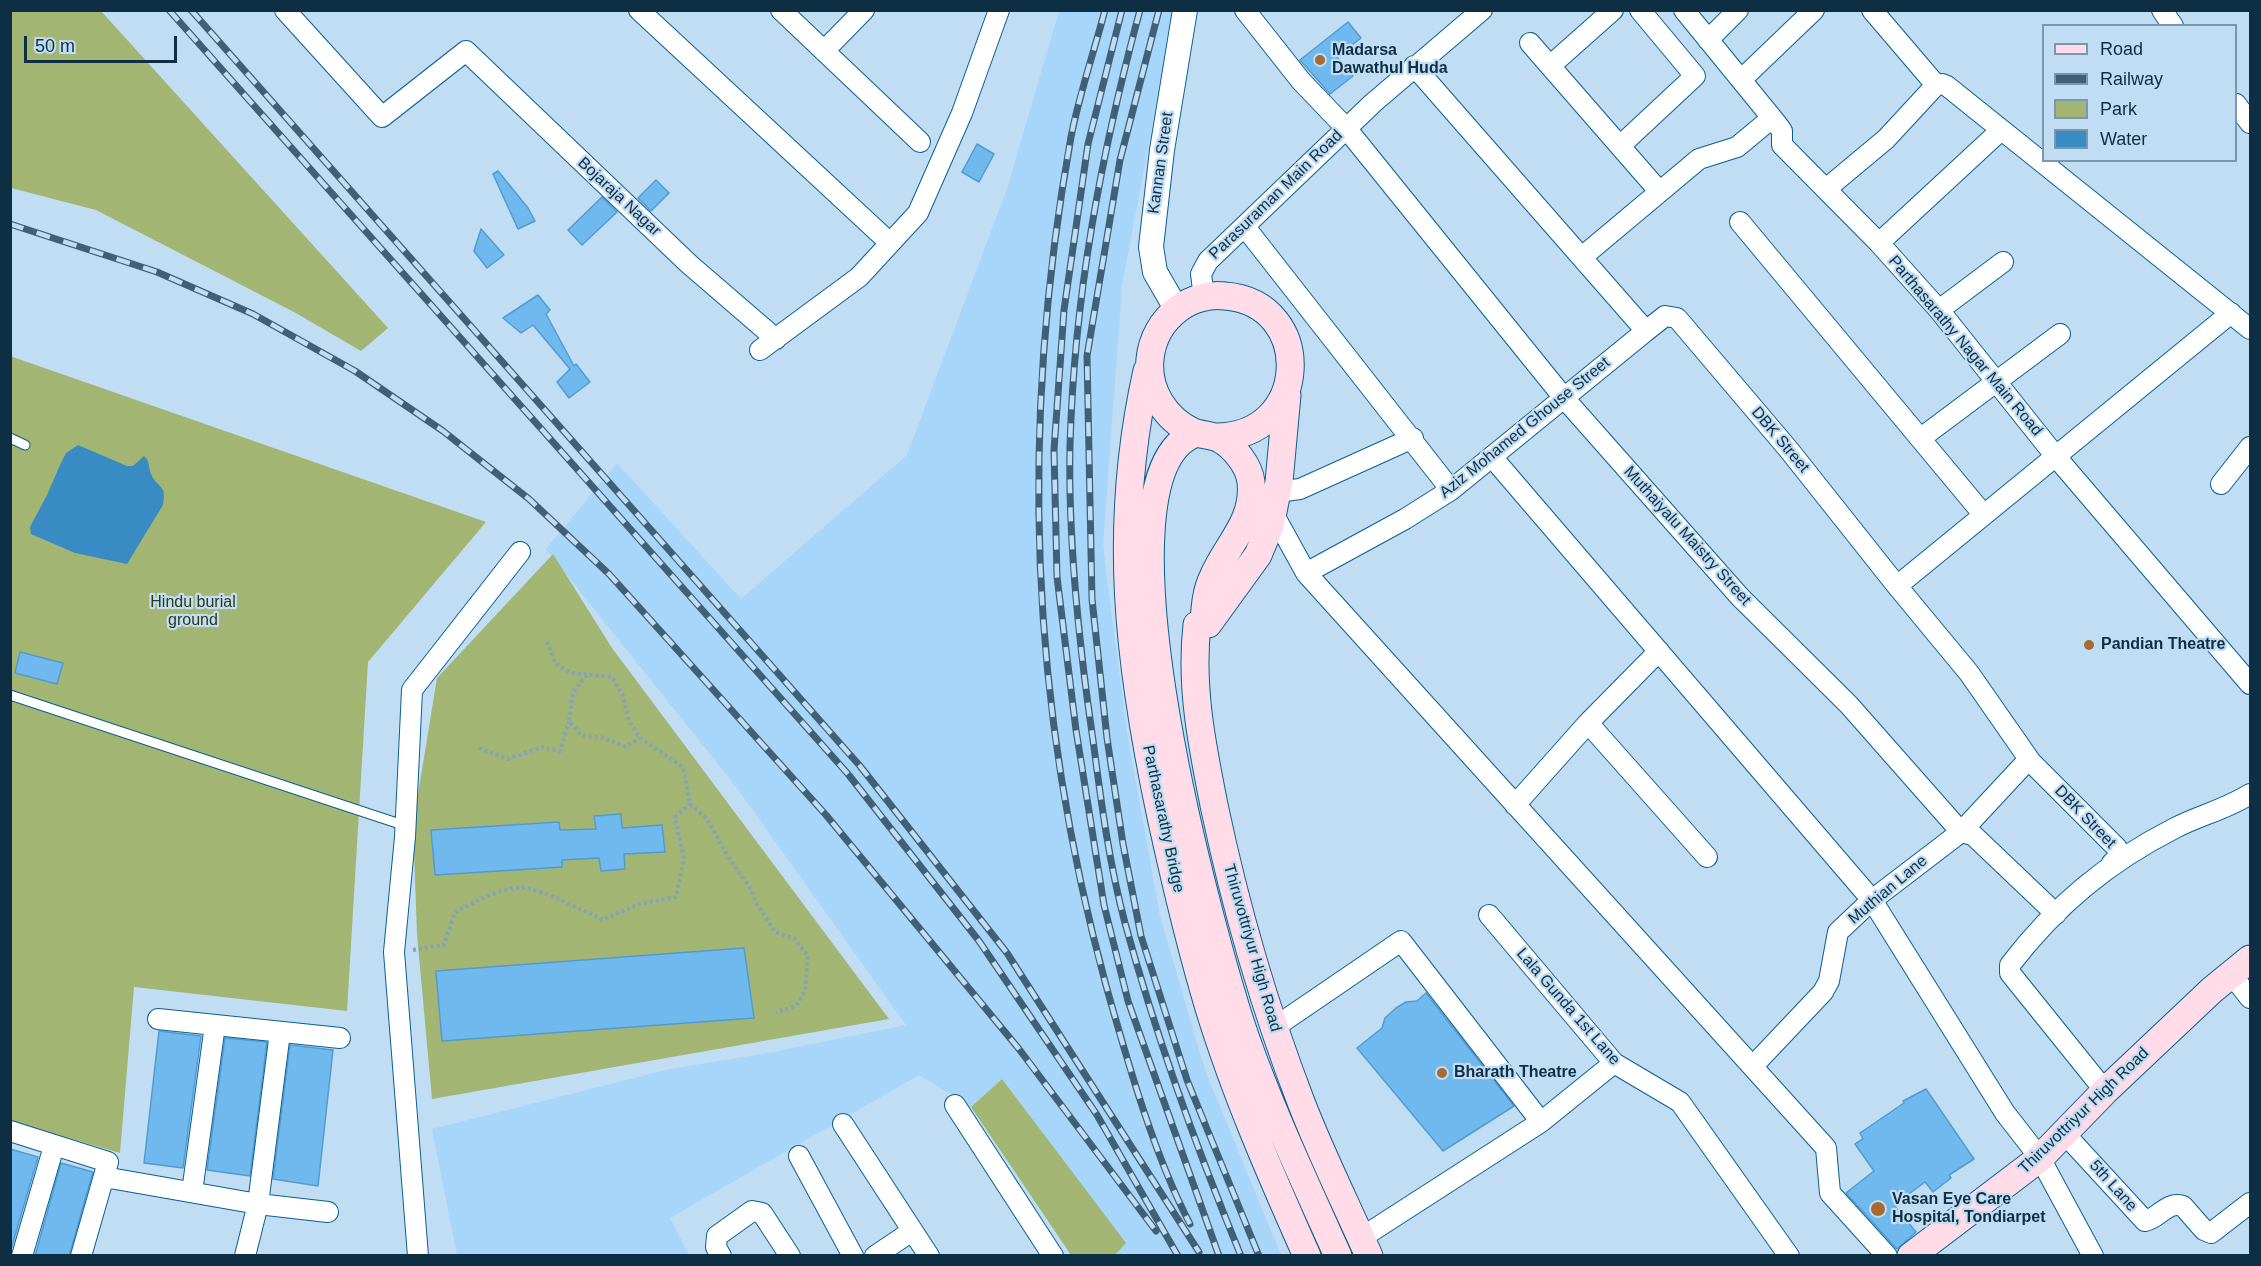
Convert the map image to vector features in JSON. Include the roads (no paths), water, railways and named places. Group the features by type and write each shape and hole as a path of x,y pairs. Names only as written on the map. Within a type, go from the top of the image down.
{"main road":[{"path":"1197,625 1208,624 1250,567 1265,541 1275,502 1291,371 1290,352 1283,334 1272,319 1258,307 1241,299 1214,295 1204,297 1177,310 1156,335 1149,362 1151,380 1161,406 1181,425 1206,435 1243,434 1260,426 1280,406 1288,389"},
{"name":"Parthasarathy Bridge","path":"1149,362 1133,443 1126,507 1128,597 1146,656 1211,923 1228,982 1267,1094 1338,1256"},
{"name":"Parthasarathy Bridge","path":"1206,435 1180,441 1172,451 1156,489 1152,507 1148,555 1146,656 1152,776 1183,914 1204,989 1246,1111 1307,1256"},
{"name":"Thiruvottriyur High Road","path":"1206,435 1232,449 1246,467 1250,477 1251,501 1240,533 1213,577 1204,622 1197,625 1195,676 1199,730 1229,870 1275,1027 1311,1128 1365,1247"},
{"name":"Thiruvottriyur High Road","path":"1911,1256 2040,1158 2105,1092 2241,966"}],"street":[{"path":"639,10 890,243 918,213 924,201 962,113 999,10"},
{"path":"781,10 920,142"},
{"path":"824,51 864,10"},
{"name":"Kannan Street","path":"1177,310 1155,272 1150,247 1162,150 1185,10"},
{"name":"Muthaiyalu Maistry Street","path":"1245,10 1301,81 1346,128 1564,398 1740,597 1849,705 1960,832 1973,835 2056,914"},
{"name":"Parasuraman Main Road","path":"1204,297 1201,280 1202,268 1373,103 1482,10"},
{"path":"1550,66 1613,10"},
{"path":"1621,146 1695,76 1640,10"},
{"name":"Parthasarathy Nagar Main Road","path":"1684,10 1782,131 1782,145 1879,243 1939,310 2057,458 2250,684"},
{"path":"1708,40 1738,10"},
{"path":"1742,80 1814,10"},
{"path":"1872,10 1936,85 1947,86 2250,329"},
{"path":"2162,10 2172,24"},
{"name":"Bojaraja Nagar","path":"286,11 382,117 466,51 689,264 768,345 859,277 890,243"},
{"path":"1530,43 1659,191"},
{"path":"1414,66 1646,331"},
{"path":"1826,189 1886,139 1936,85"},
{"path":"2237,107 2250,123"},
{"path":"1582,257 1699,159 1737,147 1772,118"},
{"path":"1879,243 2001,131"},
{"path":"1740,222 1983,514"},
{"path":"1245,228 1413,438 1451,490"},
{"path":"1939,310 2002,262"},
{"path":"1897,586 1983,514 2057,458 2231,313"},
{"name":"DBK Street","path":"1646,331 1665,316 1677,318 1789,450 1969,673 2029,759 2116,848 2119,857 2112,863"},
{"name":"Aziz Mohamed Ghouse Street","path":"1306,573 1405,519 1451,490 1646,331"},
{"path":"1921,438 2060,334"},
{"path":"1413,438 1275,502 1306,573 1826,1148 1830,1193 1887,1256"},
{"path":"2221,484 2250,447"},
{"path":"1492,457 1872,900 2005,1113 2040,1158 2092,1255"},
{"path":"418,1256 394,952 406,826 412,690 520,552"},
{"path":"1515,805 1588,723 1659,651"},
{"path":"1588,723 1707,857"},
{"name":"Muthian Lane","path":"1753,1066 1823,992 1829,981 1838,932 1872,900 1960,832 2029,759"},
{"path":"2105,1092 2009,970 2011,962 2087,883 2112,863 2176,827 2236,803 2250,794"},
{"name":"Lala Gunda 1st Lane","path":"1489,915 1614,1063 1680,1102 1789,1256"},
{"path":"1275,1027 1401,941 1541,1122"},
{"path":"2241,966 2250,998"},
{"path":"158,1019 340,1038"},
{"path":"192,1192 215,1025"},
{"path":"245,1256 258,1204 280,1032"},
{"path":"1365,1247 1541,1122 1614,1063"},
{"path":"955,1105 1053,1256"},
{"path":"843,1124 929,1256"},
{"path":"10,1131 54,1146 106,1169 192,1192 258,1204 328,1212"},
{"name":"5th Lane","path":"2064,1133 2145,1221 2156,1217 2168,1206 2179,1204 2204,1230 2211,1233 2250,1203"},
{"path":"22,1256 54,1146"},
{"path":"799,1156 852,1256"},
{"path":"81,1256 106,1169"},
{"path":"721,1256 716,1247 717,1236 752,1211 758,1211 762,1213 790,1256"},
{"path":"875,1256 912,1232"}],"lane":[{"path":"10,438 25,445"},
{"path":"10,695 406,826"}],"water":[{"path":"78,445 127,466 133,466 144,456 154,479 163,490 163,505 127,564 75,553 31,534 30,527 66,453"}],"railway":[{"path":"169,10 848,774 979,941 1097,1115 1178,1256"},
{"path":"191,10 860,766 1007,953 1199,1252"},
{"path":"1105,10 1074,121 1054,245 1044,352 1039,459 1040,565 1048,671 1061,777 1081,883 1107,989 1133,1078 1153,1139 1190,1224"},
{"path":"1122,10 1088,144 1064,310 1054,450 1057,577 1076,730 1104,905 1128,1001 1219,1256"},
{"path":"1140,10 1102,172 1077,335 1070,446 1071,519 1076,593 1083,667 1102,809 1114,878 1125,923 1178,1091 1241,1256"},
{"path":"1159,10 1120,160 1087,356 1092,599 1107,738 1123,844 1141,936 1187,1080 1259,1256"},
{"path":"10,224 157,272 253,314 355,371 443,431 529,499 609,574 826,815 1019,1049 1156,1231"}],"place":[{"name":"Madarsa Dawathul Huda","path":"1320,60"},
{"name":"Pandian Theatre","path":"2089,645"},
{"name":"Bharath Theatre","path":"1442,1073"},
{"name":"Vasan Eye Care Hospital, Tondiarpet","path":"1878,1209"}],"park label":[{"name":"Hindu burial ground","path":"193,612"}]}
